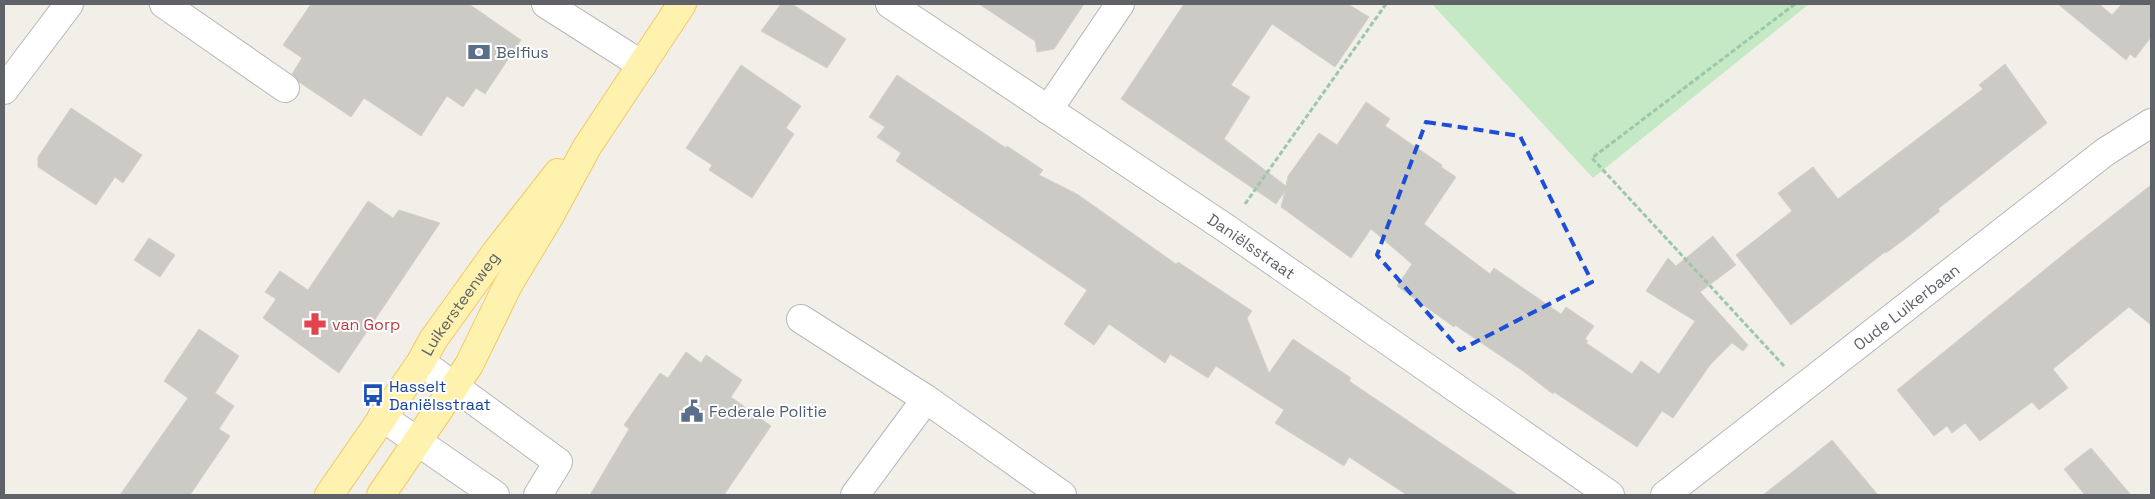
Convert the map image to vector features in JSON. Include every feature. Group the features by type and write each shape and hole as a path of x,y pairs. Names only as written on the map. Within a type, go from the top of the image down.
{"main road":[{"name":"Luikersteenweg","path":"381,495 469,365 508,285 588,147 682,4"},
{"name":"Luikersteenweg","path":"329,495 421,362 432,340 548,184 588,147"}],"street":[{"path":"4,90 69,4"},
{"path":"164,4 285,88"},
{"path":"546,4 642,65"},
{"name":"Daniëlsstraat","path":"890,4 1227,229 1610,495"},
{"path":"1048,110 1120,4"},
{"name":"Oude Luikerbaan","path":"1665,495 2105,152 2151,123"},
{"path":"801,319 926,399 1062,495"},
{"path":"421,362 558,462 538,495"},
{"path":"855,495 926,399"},
{"path":"382,417 495,495"}],"path":[{"path":"1227,229 1386,4"},
{"path":"1795,4 1592,158 1803,386"}],"highlighted area":[{"path":"1426,122 1520,136 1592,282 1460,350 1377,255"}],"green space":[{"path":"1432,4 1809,4 1593,178"}],"building":[{"path":"311,4 469,4 521,40 485,94 476,88 463,107 447,96 421,136 364,98 351,117 299,82 292,74 302,58 283,45"},
{"path":"781,4 792,4 846,39 827,68 761,31"},
{"path":"979,4 1084,4 1054,49 1037,52 1035,41"},
{"path":"1184,4 1348,4 1369,17 1335,67 1272,24 1231,85 1250,97 1224,139 1286,186 1288,176 1319,133 1337,145 1366,102 1390,119 1385,126 1442,165 1441,167 1456,177 1424,224 1490,274 1494,268 1561,314 1566,307 1594,326 1585,339 1588,341 1586,343 1632,374 1641,361 1659,374 1695,321 1646,291 1668,258 1676,266 1713,236 1736,265 1700,292 1748,345 1743,351 1732,343 1710,365 1673,418 1662,411 1637,447 1554,392 1553,394 1523,371 1455,325 1454,327 1397,286 1412,264 1371,229 1351,258 1281,207 1285,191 1276,204 1121,99"},
{"path":"2058,4 2099,4 2112,15 2122,4 2151,4 2151,37 2135,58 2130,54 2126,60"},
{"path":"2005,64 2047,123 1938,209 1940,211 1910,235 1885,252 1791,325 1736,255 1792,211 1778,193 1813,167 1838,199 1983,89 1979,85"},
{"path":"741,65 801,106 786,128 794,134 752,198 709,170 712,165 686,148"},
{"path":"897,75 1006,148 1007,146 1043,170 1039,175 1077,194 1176,264 1178,262 1252,311 1247,318 1269,373 1293,339 1351,378 1349,381 1518,495 1407,495 1349,457 1344,466 1275,423 1284,410 1216,366 1208,378 1170,354 1165,363 1109,324 1094,345 1064,324 1087,290 896,161 901,153 877,137 885,127 869,117"},
{"path":"71,108 142,155 123,183 115,177 96,205 38,167 38,157"},
{"path":"2151,185 2151,325 2129,307 2053,369 2068,388 2039,410 2032,402 1980,441 1965,423 1952,433 1947,426 1934,436 1897,390"},
{"path":"368,201 393,218 399,210 440,223 339,373 263,318 276,299 265,292 280,271 308,290"},
{"path":"149,238 175,255 160,277 134,260"},
{"path":"199,329 239,356 215,393 234,406 219,429 230,436 190,495 120,495 188,398 164,381"},
{"name":"Federale Politie","path":"686,352 701,363 706,355 742,380 731,397 771,426 724,495 590,495 629,429 624,425 660,373 668,378"},
{"path":"1832,440 1878,495 1763,495 1810,458"},
{"path":"2091,448 2131,495 2085,495 2064,469"}],"place":[{"name":"Belfius","path":"479,52"},
{"name":"van Gorp","path":"315,324"},
{"name":"Hasselt Daniëlsstraat","path":"373,395"},
{"name":"Federale Politie","path":"692,411"}]}
